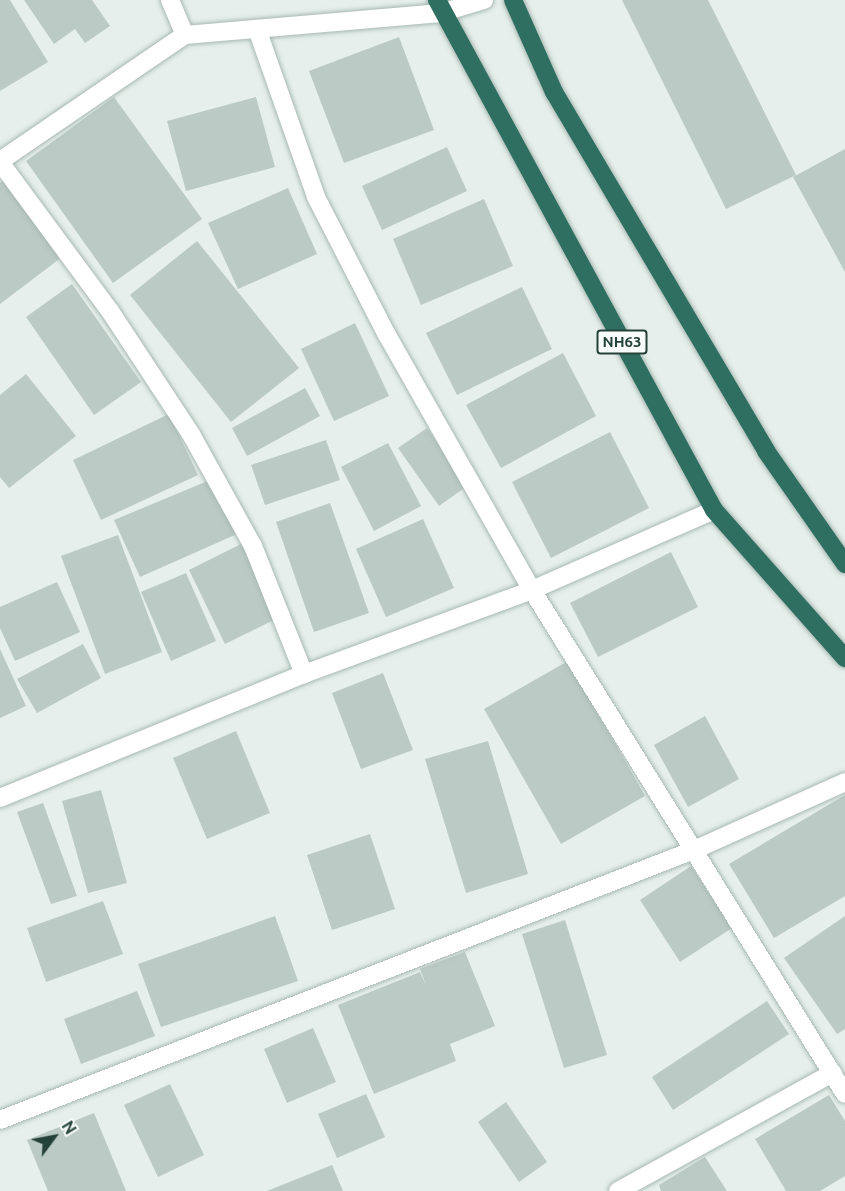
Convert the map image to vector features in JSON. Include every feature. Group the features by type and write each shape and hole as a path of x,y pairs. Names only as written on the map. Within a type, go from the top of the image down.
{"highway":[{"path":"513,0 566,113 766,451 845,564"},
{"name":"NH63","path":"439,7 714,510 845,658"}],"street":[{"path":"170,0 184,35"},
{"path":"304,674 253,546 192,436 110,311 0,162 184,35 257,29 484,0"},
{"path":"257,29 316,197 387,335 532,590 845,1094"},
{"path":"0,798 304,674 532,590 714,510"},
{"path":"0,1120 694,850 845,782"},
{"path":"618,1191 833,1073"}],"building":[{"path":"0,0 10,0 48,62 0,91"},
{"path":"24,0 92,0 110,26 85,43 75,29 54,44"},
{"path":"622,0 708,0 796,175 726,209"},
{"path":"399,37 434,130 344,163 309,71"},
{"path":"114,97 202,219 113,283 26,161"},
{"path":"256,97 275,167 186,191 167,121"},
{"path":"447,147 467,191 382,230 362,186"},
{"path":"845,149 845,272 793,177"},
{"path":"4,180 62,257 0,304 0,183"},
{"path":"288,188 317,254 238,289 208,223"},
{"path":"484,199 513,266 421,305 393,239"},
{"path":"197,241 299,368 231,422 130,295"},
{"path":"72,284 141,382 94,415 26,317"},
{"path":"522,287 552,349 457,395 426,333"},
{"path":"355,323 389,396 334,421 301,349"},
{"path":"563,353 596,416 501,468 466,405"},
{"path":"26,374 76,436 9,488 0,477 0,395"},
{"path":"305,388 320,416 247,456 232,428"},
{"path":"169,414 198,475 101,520 73,460"},
{"path":"427,428 467,486 439,506 398,448"},
{"path":"610,432 649,508 551,558 512,482"},
{"path":"326,440 340,480 265,505 251,465"},
{"path":"388,443 421,506 374,531 341,467"},
{"path":"210,480 237,534 140,577 114,520"},
{"path":"330,503 369,613 314,632 276,522"},
{"path":"423,519 454,588 386,617 356,549"},
{"path":"118,535 162,652 105,674 61,556"},
{"path":"241,544 278,618 225,644 189,570"},
{"path":"671,552 698,607 598,657 570,603"},
{"path":"186,573 216,641 171,661 141,592"},
{"path":"57,582 80,632 15,661 0,628 0,607"},
{"path":"83,644 101,678 37,713 17,679"},
{"path":"0,649 26,706 0,718"},
{"path":"568,661 645,796 561,844 484,709"},
{"path":"383,673 413,750 361,769 332,693"},
{"path":"705,716 739,779 688,807 654,745"},
{"path":"236,731 270,813 207,839 173,758"},
{"path":"488,741 528,874 466,893 425,759"},
{"path":"101,790 127,883 88,893 62,801"},
{"path":"845,795 845,896 774,938 729,864"},
{"path":"43,803 77,896 51,904 17,812"},
{"path":"370,834 395,909 332,930 307,855"},
{"path":"691,866 732,928 680,962 640,900"},
{"path":"103,901 123,954 46,982 27,928"},
{"path":"275,916 298,981 161,1027 138,964"},
{"path":"845,916 845,1029 837,1034 784,958"},
{"path":"565,920 607,1055 564,1068 522,934"},
{"path":"465,952 495,1026 450,1044 456,1061 374,1094 338,1005 420,972 426,985 420,969"},
{"path":"137,991 155,1036 81,1064 64,1019"},
{"path":"767,1001 789,1034 673,1110 652,1077"},
{"path":"313,1028 336,1082 287,1103 264,1049"},
{"path":"170,1084 204,1155 158,1177 124,1105"},
{"path":"366,1094 385,1137 337,1158 318,1114"},
{"path":"829,1095 845,1121 845,1176 820,1191 786,1191 755,1139"},
{"path":"506,1102 547,1162 519,1182 478,1122"},
{"path":"94,1113 126,1191 48,1191 27,1140"},
{"path":"705,1157 727,1191 661,1191 659,1185"},
{"path":"332,1165 343,1191 267,1191"}]}
